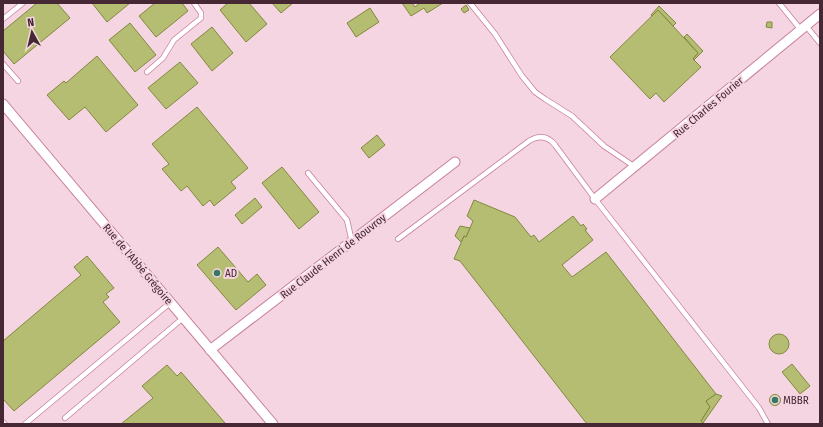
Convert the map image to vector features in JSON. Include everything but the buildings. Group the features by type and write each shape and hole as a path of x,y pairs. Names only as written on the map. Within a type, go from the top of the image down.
{"street":[{"name":"Rue Charles Fourier","path":"595,199 820,14"},
{"name":"Rue de l'Abbé Grégoire","path":"3,104 272,424"},
{"name":"Rue Claude Henri de Rouvroy","path":"210,350 455,162"}],"lane":[{"path":"3,19 23,3"},
{"path":"147,72 163,58 174,40 201,18 201,13 194,3"},
{"path":"470,3 495,34 522,76 540,96 572,116 604,146 635,167"},
{"path":"779,3 820,43"},
{"path":"3,64 18,81"},
{"path":"398,239 529,141 536,137 545,138 552,141 595,199 759,408 768,424"},
{"path":"308,173 347,220 352,242"},
{"path":"25,424 170,303"},
{"path":"64,418 183,318"}],"place":[{"name":"AD","path":"217,273"},
{"name":"MBBR","path":"775,400"}]}
